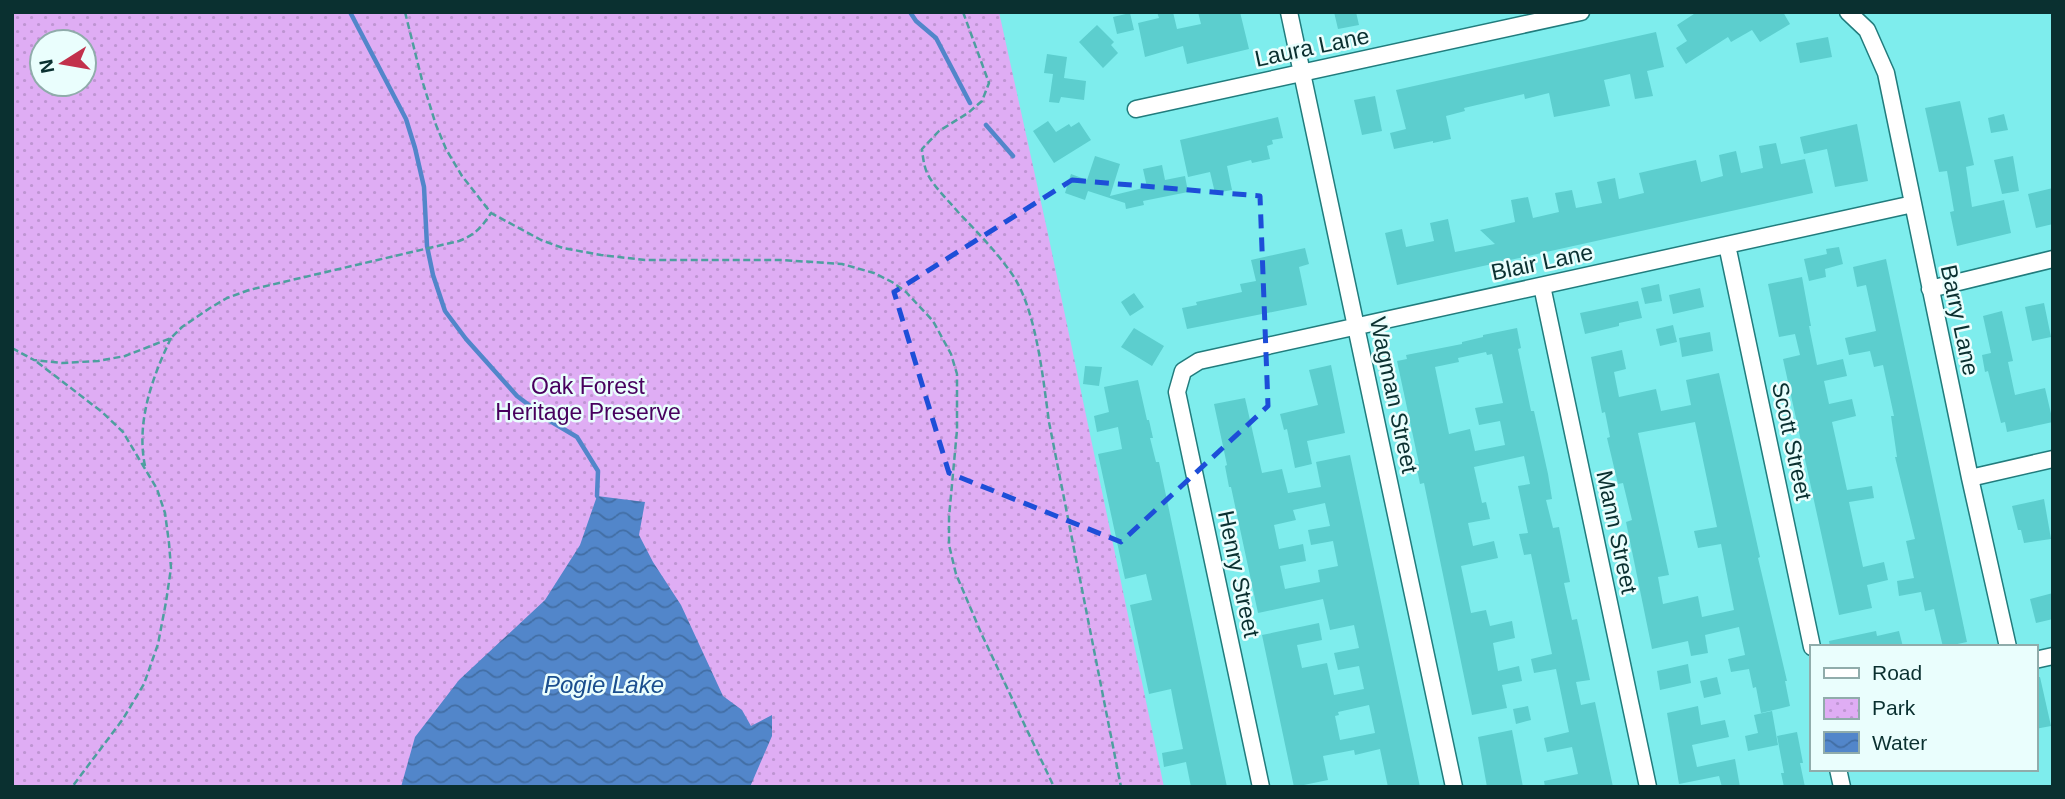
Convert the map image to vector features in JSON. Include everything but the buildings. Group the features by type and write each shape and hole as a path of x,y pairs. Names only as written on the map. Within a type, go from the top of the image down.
{"street":[{"name":"Wagman Street","path":"1289,12 1454,787"},
{"name":"Laura Lane","path":"1136,109 1581,12"},
{"name":"Barry Lane","path":"1848,12 1867,30 1886,73 2008,645"},
{"name":"Blair Lane","path":"1182,371 1199,362 1913,204"},
{"name":"Scott Street","path":"1727,245 1812,645"},
{"path":"1930,289 2053,260"},
{"name":"Mann Street","path":"1542,286 1648,787"},
{"name":"Henry Street","path":"1182,371 1177,392 1261,787"},
{"path":"1970,478 2053,459"}],"path":[{"path":"405,12 422,80 441,137 462,176 491,213 541,240 563,248 645,260 782,260 842,264 874,273 906,292 933,321 951,354 957,374 957,430 949,517 949,545 956,574 1054,787"},
{"path":"963,12 989,83 982,102 939,131 922,149 923,161 937,189 997,253 1016,280 1028,310 1041,362 1049,422 1121,787"},
{"path":"146,470 142,437 145,412 158,365 171,338 182,327 227,298 249,290 471,236 482,227 491,213"},
{"path":"34,360 62,363 97,361 125,356 171,338"},
{"path":"12,348 34,360 102,412 123,432 157,489 165,513 171,568 159,644 144,684 123,719 72,787"}],"highlighted area":[{"path":"1072,180 1260,196 1268,406 1121,542 949,473 894,292"}],"green space":[{"name":"Oak Forest Heritage Preserve","path":"12,12 999,12 1164,787 12,787"}],"water":[{"name":"Pogie Lake","path":"597,496 645,502 639,535 681,605 723,696 742,710 751,726 772,715 772,736 750,787 401,787 415,737 459,680 545,600 580,545"}],"waterway":[{"path":"350,12 406,119 424,187 427,246 445,311 517,396 577,437 598,471 597,496"},
{"path":"910,12 916,21 936,38 970,103"},
{"path":"986,125 1013,156"}]}
